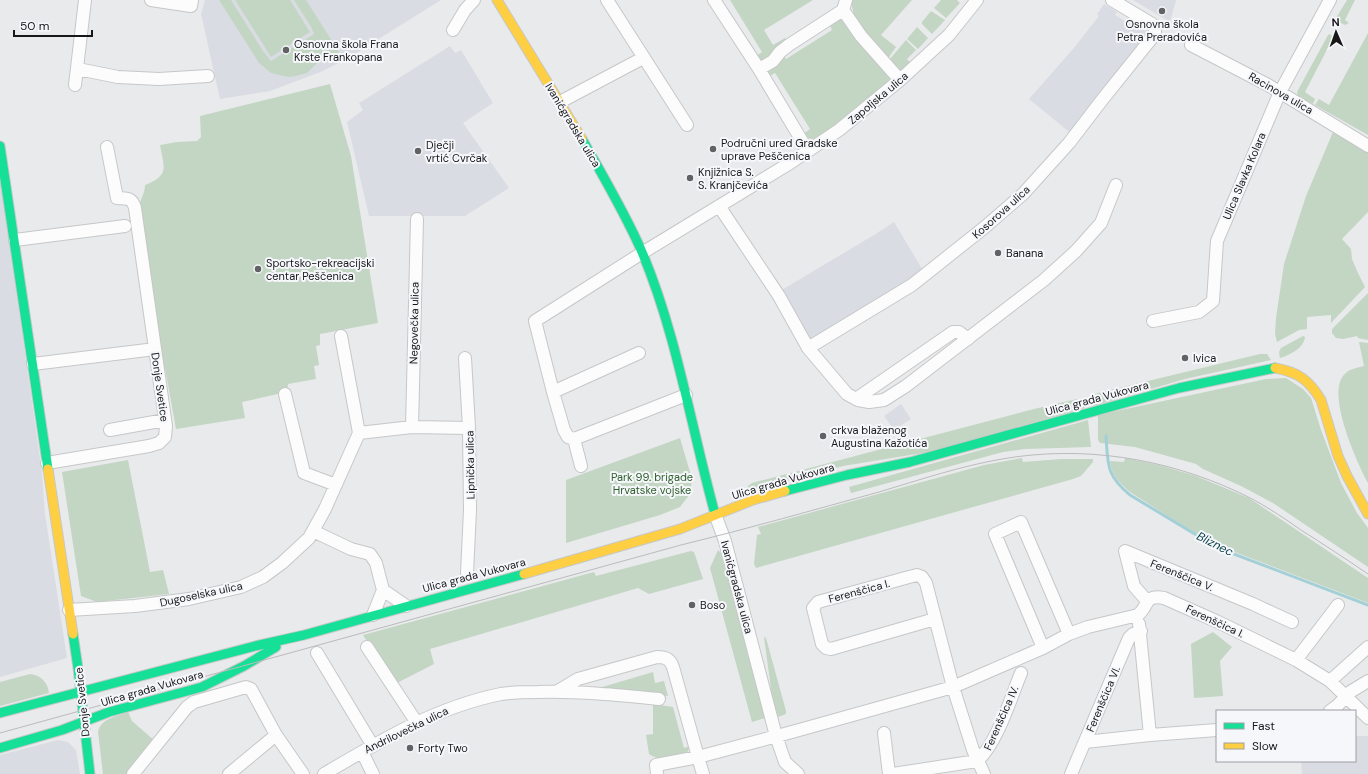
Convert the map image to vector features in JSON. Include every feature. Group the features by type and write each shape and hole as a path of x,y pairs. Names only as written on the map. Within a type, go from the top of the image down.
{"street":[{"path":"75,86 86,0"},
{"path":"151,0 191,6 192,0"},
{"path":"453,30 465,10 474,0"},
{"name":"Ivanićgradska ulica","path":"497,0 560,102 610,188 642,253 664,315 686,395 708,490 725,541 776,736 785,762 798,774"},
{"path":"607,0 687,125"},
{"path":"714,0 808,150"},
{"name":"Zapoljska ulica","path":"642,253 845,126 900,80 949,35 977,0"},
{"name":"Kosorova ulica","path":"808,348 916,283 985,228 1023,194 1069,144 1155,34 1155,28 1152,24 1112,0"},
{"name":"Ulica Slavka Kolara","path":"1153,321 1198,312 1213,301 1217,241 1280,92 1330,0"},
{"path":"758,69 773,61 780,52 844,5 861,36 900,80"},
{"name":"Racinova ulica","path":"1191,45 1280,92 1368,146"},
{"path":"560,102 643,58"},
{"path":"78,69 118,76 159,79 208,76"},
{"name":"Donje Svetice","path":"0,146 78,668 90,774"},
{"name":"Donje Svetice","path":"47,463 149,446 159,443 165,437 165,420 135,208 133,202 129,199 117,198 107,147"},
{"path":"719,206 779,296 808,348 847,394 856,399 870,402 884,400 906,386 1044,280 1076,251 1101,223 1116,185"},
{"name":"Negovečka ulica","path":"412,427 417,219"},
{"path":"15,240 125,226"},
{"path":"642,253 535,321 552,392 564,430 568,437 574,439 686,395"},
{"path":"856,399 953,332 959,332 968,339"},
{"path":"340,336 359,433 412,427 469,428"},
{"name":"Donje Svetice","path":"33,364 147,350"},
{"path":"552,392 639,353"},
{"name":"Lipnička ulica","path":"465,358 469,428 470,510 466,573"},
{"name":"Ulica grada Vukovara","path":"0,713 255,646 304,635 631,544 680,529 753,500 847,475 910,462 1179,388 1275,368 1286,369 1297,373 1307,380 1318,393 1338,456 1368,514"},
{"path":"284,394 304,473 336,485"},
{"path":"110,430 165,420"},
{"name":"Dugoselska ulica","path":"69,610 135,606 189,599 241,587 263,577 282,563 309,538 325,509 359,433"},
{"path":"574,439 581,466"},
{"path":"1043,648 995,534 1021,522 1069,634"},
{"path":"313,531 351,549 370,554 376,563 383,590 373,615"},
{"name":"Ferenščica V.","path":"1147,601 1134,586 1124,551 1292,622"},
{"name":"Ferenščica I.","path":"935,619 831,649 826,648 822,644 813,608 818,602 909,577 922,577 926,583 953,687 977,761 984,774"},
{"path":"383,590 406,606"},
{"name":"Ferenščica I.","path":"1147,601 1155,597 1164,598 1216,621 1296,660 1330,681 1368,718"},
{"path":"657,769 698,756 953,687 1043,648 1069,634 1088,627 1138,614 1143,610 1147,601"},
{"path":"1296,660 1338,605"},
{"path":"1138,614 1141,631 1150,735"},
{"name":"Ferenščica VI.","path":"1071,774 1129,638 1133,634 1141,631"},
{"name":"Ulica grada Vukovara","path":"0,748 62,730 109,712 202,686 244,666 278,646 304,635"},
{"path":"367,646 417,722"},
{"path":"1330,681 1368,647"},
{"path":"317,654 373,746"},
{"path":"558,691 578,679 657,657 668,659 674,667 703,774"},
{"name":"Ferenščica IV.","path":"977,761 984,755 994,738 1021,672"},
{"path":"1332,710 1338,706 1346,696 1368,681"},
{"path":"133,774 187,707 194,702 215,695 249,687 276,735 303,774"},
{"name":"Andrilovečka ulica","path":"324,774 417,722 468,702 502,694 558,691 659,699"},
{"path":"1085,742 1216,730"},
{"path":"884,733 889,774"},
{"path":"229,774 276,735"},
{"path":"362,752 373,774"},
{"path":"893,774 977,761"}],"shaded area":[{"name":"Osnovna škola Frana Krste Frankopana","path":"205,0 441,0 350,57 323,71 270,91 220,99 201,14"},
{"name":"Osnovna škola Petra Preradovića","path":"1133,0 1176,0 1170,22"},
{"path":"1104,4 1117,12 1115,15 1125,21 1127,18 1150,32 1073,135 1029,99 1073,49 1099,16 1097,14"},
{"name":"Dječji vrtić Cvrčak","path":"450,46 455,53 461,50 493,103 463,123 509,188 465,216 369,216 347,122 363,110 359,103"},
{"path":"0,178 42,473 45,514 67,658 0,677"},
{"path":"894,222 924,272 815,340 807,337 780,291"},
{"path":"901,404 911,419 894,430 884,416"},
{"path":"1356,736 1368,736 1368,774 1302,774 1301,762 1356,762"},
{"path":"58,740 68,742 76,750 80,774 0,774 0,755"}],"green space":[{"path":"219,0 231,0 263,51 271,61 314,34 294,0 306,0 339,52 331,57 324,47 318,62 307,73 288,77 271,73 259,63"},
{"path":"235,0 290,0 310,32 271,57"},
{"path":"730,0 813,0 764,30 773,45 785,38 788,42 764,61 760,61 755,57 762,52"},
{"path":"852,0 912,0 881,35 896,47 889,57 887,58 864,31 855,15 852,7"},
{"path":"941,0 957,0 960,3 946,18 934,8"},
{"path":"1347,0 1355,0 1345,20 1349,23 1345,25 1337,21 1336,18"},
{"path":"931,11 945,20 932,34 922,24"},
{"path":"842,17 891,78 891,80 854,113 816,139 810,139 803,134 810,129 775,73 768,77 767,70 782,52 786,59 832,30 829,23"},
{"path":"917,27 928,38 918,49 907,39"},
{"path":"1368,33 1368,135 1315,105 1319,99 1329,105"},
{"path":"1329,34 1337,39 1338,44 1331,42 1305,92 1315,99 1313,104 1298,96 1297,92"},
{"path":"906,40 916,50 907,59 911,64 902,71 890,61 890,59"},
{"name":"Sportsko-rekreacijski centar Peščenica","path":"330,84 351,156 378,323 320,334 320,345 316,346 319,365 314,366 316,379 288,384 287,392 242,402 245,418 176,429 165,368 161,368 139,206 144,193 145,185 162,174 164,165 160,145 197,141 201,137 200,116"},
{"path":"1333,132 1368,152 1368,212 1342,239 1351,249 1352,259 1365,287 1331,323 1331,315 1307,317 1307,329 1299,330 1277,342 1275,334 1276,318 1284,264 1306,196"},
{"path":"1368,293 1368,340 1358,338 1357,336 1343,339 1336,338 1332,333 1332,329"},
{"path":"1303,336 1305,337 1304,341 1299,348 1280,358 1279,352 1281,348"},
{"path":"1359,342 1368,343 1368,483 1357,461 1345,430 1339,398 1339,386 1343,376 1350,370 1364,366"},
{"path":"1260,354 1267,354 1271,360 1185,379 1093,406 1090,398 1092,395 1098,393"},
{"path":"1286,378 1303,389 1311,398 1321,430 1341,483 1357,513 1368,528 1368,567 1273,503 1241,486 1203,469 1196,464 1135,447 1100,443 1098,440 1098,415 1266,379"},
{"path":"1077,399 1083,400 1085,408 929,452 843,466 749,491 748,486 752,483"},
{"path":"1088,420 1091,447 1025,449 1003,452 851,493 849,487"},
{"name":"Park 99. brigade Hrvatske vojske","path":"680,438 692,479 690,494 680,507 660,515 566,543 566,480"},
{"path":"1022,458 1023,462 1061,459 1093,459 1093,462 1081,476 1073,479 756,568 754,564 757,535 761,534 758,527 984,465"},
{"path":"1125,458 1159,465 1196,476 1249,498 1368,578 1368,603 1219,546 1182,525 1130,492 1114,475 1110,461 1124,462"},
{"path":"128,460 150,572 163,570 169,594 97,602 81,596 62,472"},
{"path":"718,550 721,553 765,718 752,722 710,568"},
{"path":"691,551 694,552 703,579 649,594 638,588 430,649 434,664 395,684 363,635 594,572 596,576"},
{"path":"1213,632 1232,647 1220,661 1223,696 1194,698 1191,644"},
{"path":"764,637 766,638 786,711 786,714 778,717 772,696"},
{"path":"653,672 655,683 664,681 668,696 599,688"},
{"path":"30,674 37,676 45,682 49,693 0,706 0,682"},
{"path":"653,704 673,707 684,748 690,746 687,753 663,759 649,754 646,735 653,734"},
{"path":"128,712 132,721 155,741 131,774 103,774 98,732 100,727 106,721"}],"waterway":[{"name":"Bliznec","path":"1106,436 1108,462 1112,475 1122,488 1130,495 1218,548 1368,605"}],"tram line":[{"path":"0,733 681,545 879,492 956,469 1002,459 1032,455 1062,453 1093,454 1123,458 1152,463 1210,480 1238,492 1278,514 1368,574"}],"traffic: fast":[{"path":"582,139 628,223 642,252 654,284 674,348 715,514"},
{"path":"0,146 48,469"},
{"path":"785,491 847,475 910,462 1179,388 1275,368"},
{"path":"0,713 255,646 304,635 524,574"},
{"path":"73,634 90,774"},
{"path":"0,748 62,730 109,712 202,687 244,666 276,647"}],"traffic: slow":[{"path":"497,0 582,139"},
{"path":"1275,368 1290,372 1302,378 1317,393 1321,400 1338,456 1368,514"},
{"path":"48,469 73,634"},
{"path":"524,574 680,529 753,500 785,491"}],"place":[{"name":"Osnovna škola Petra Preradovića","path":"1162,11"},
{"name":"Osnovna škola Frana Krste Frankopana","path":"286,50"},
{"name":"Područni ured Gradske uprave Peščenica","path":"713,149"},
{"name":"Dječji vrtić Cvrčak","path":"418,151"},
{"name":"Knjižnica S. S. Kranjčevića","path":"690,178"},
{"name":"Banana","path":"998,253"},
{"name":"Sportsko-rekreacijski centar Peščenica","path":"258,269"},
{"name":"Ivica","path":"1185,358"},
{"name":"crkva blaženog Augustina Kažotića","path":"823,436"},
{"name":"Boso","path":"692,605"},
{"name":"Forty Two","path":"410,748"}]}
